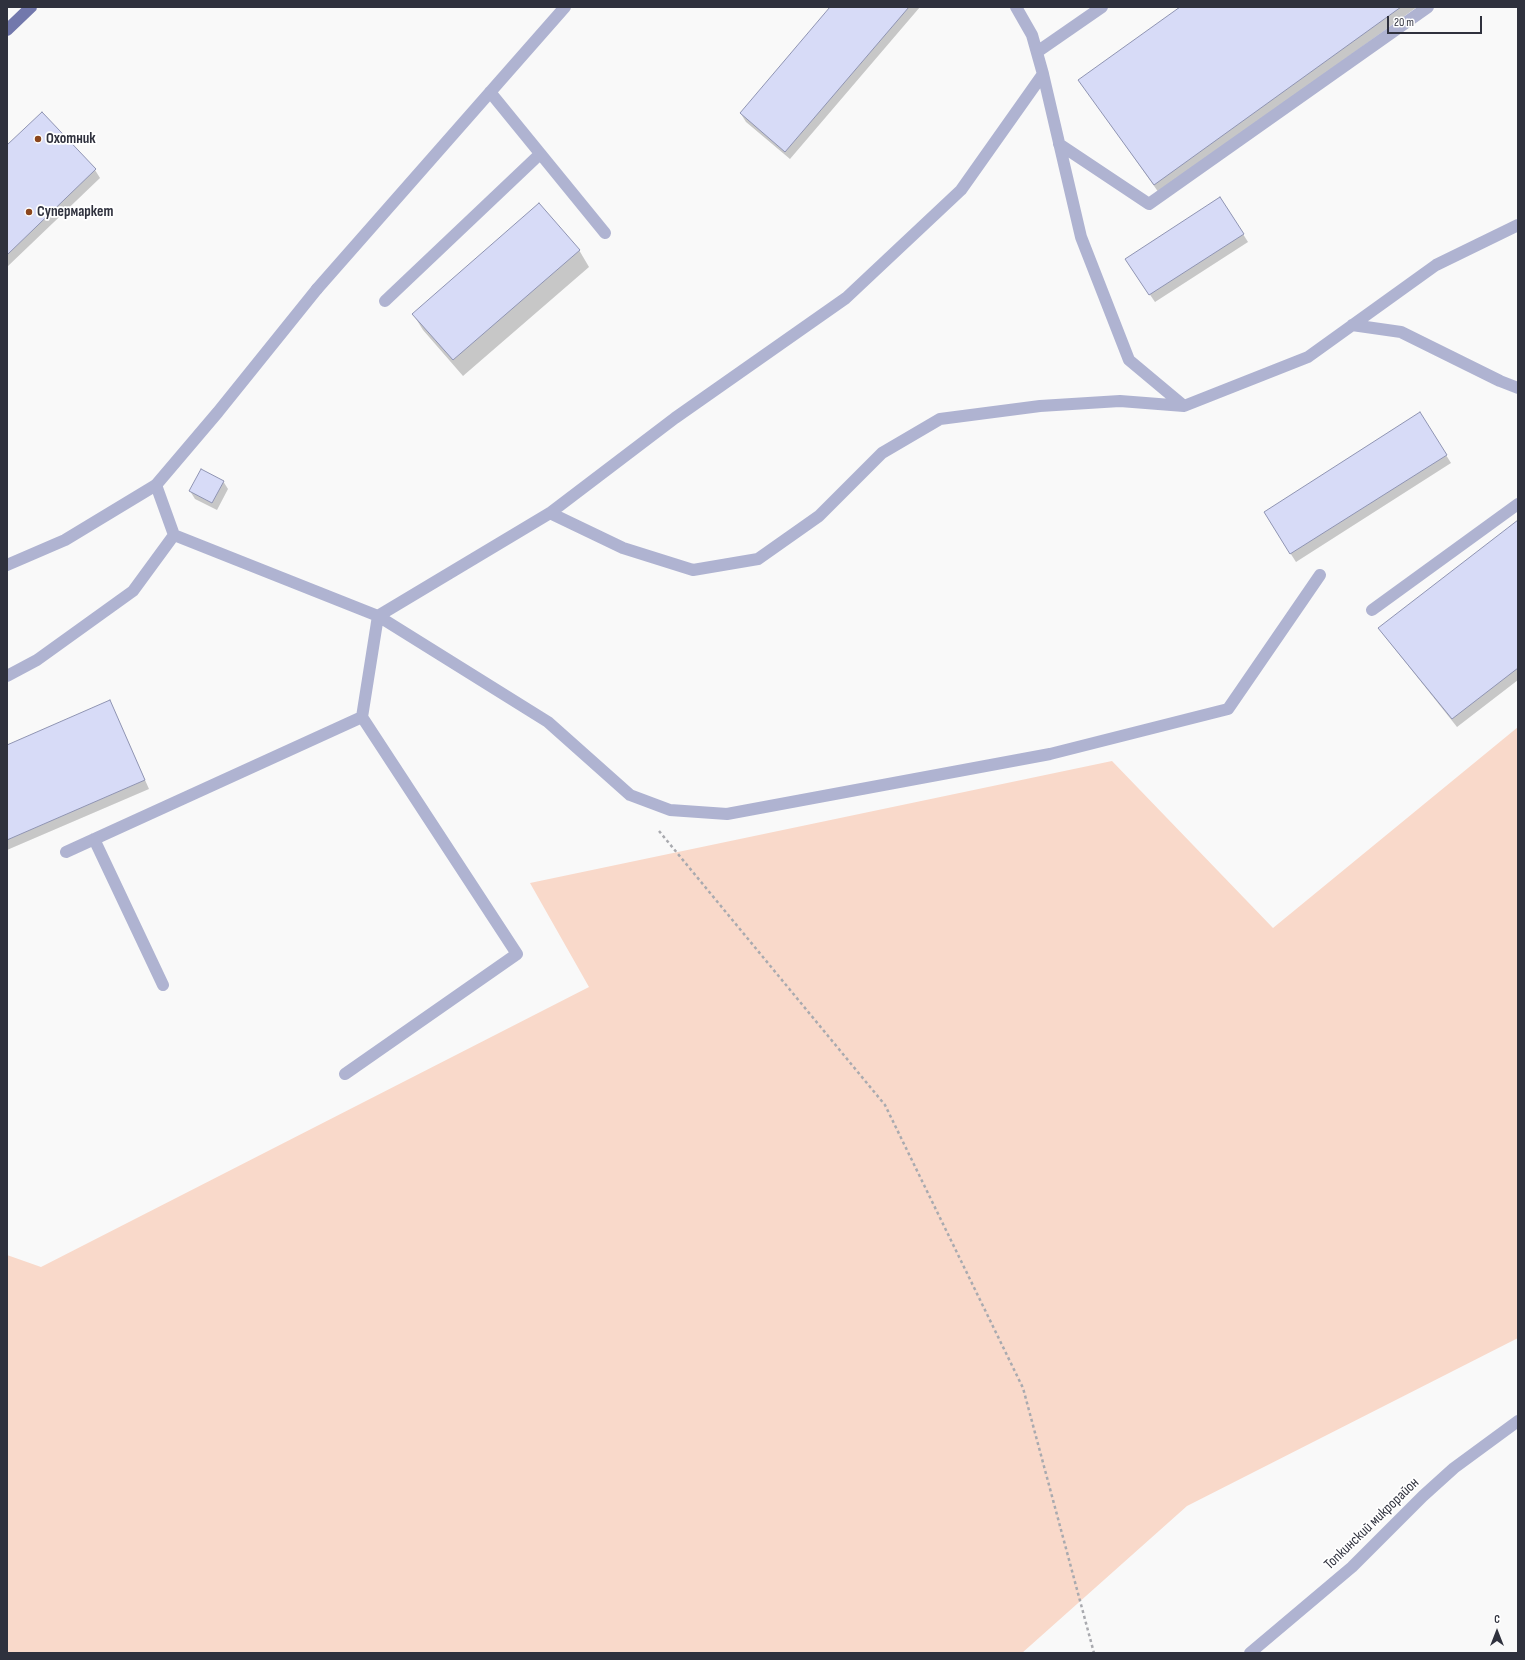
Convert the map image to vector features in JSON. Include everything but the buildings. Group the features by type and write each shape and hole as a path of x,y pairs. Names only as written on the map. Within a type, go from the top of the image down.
{"main road":[{"path":"7,30 31,7"}],"street":[{"path":"7,565 65,540 156,485 218,412 317,289 565,7"},
{"path":"1016,7 1032,35 1037,52 1081,236 1129,360 1184,406"},
{"path":"1037,52 1102,7"},
{"path":"1059,144 1149,204 1428,7"},
{"path":"378,616 550,513 675,418 846,298 961,190 1043,74"},
{"path":"490,92 605,233"},
{"path":"385,301 540,154"},
{"path":"550,513 623,548 693,570 758,559 819,516 882,452 940,419 1040,406 1120,401 1184,406 1308,357 1436,265 1518,225"},
{"path":"1352,325 1401,332 1500,381 1518,388"},
{"path":"156,485 174,535 378,616 548,722 630,795 670,810 727,814 1050,754 1228,709 1320,575"},
{"path":"1372,610 1518,504"},
{"path":"7,676 37,660 133,591 174,535"},
{"path":"345,1074 517,954 362,717 378,616"},
{"path":"66,852 362,717"},
{"path":"94,839 163,985"},
{"name":"Топкинский микрорайон","path":"1250,1653 1352,1567 1423,1496 1454,1468 1518,1421"}],"path":[{"path":"655,826 885,1105 1023,1388 1094,1653"}],"shaded area":[{"path":"1518,727 1518,1338 1187,1506 1022,1653 7,1653 7,1255 41,1267 589,987 530,883 1112,761 1273,928"}],"place":[{"name":"Охотник","path":"38,139"},
{"name":"Супермаркет","path":"29,212"}]}
